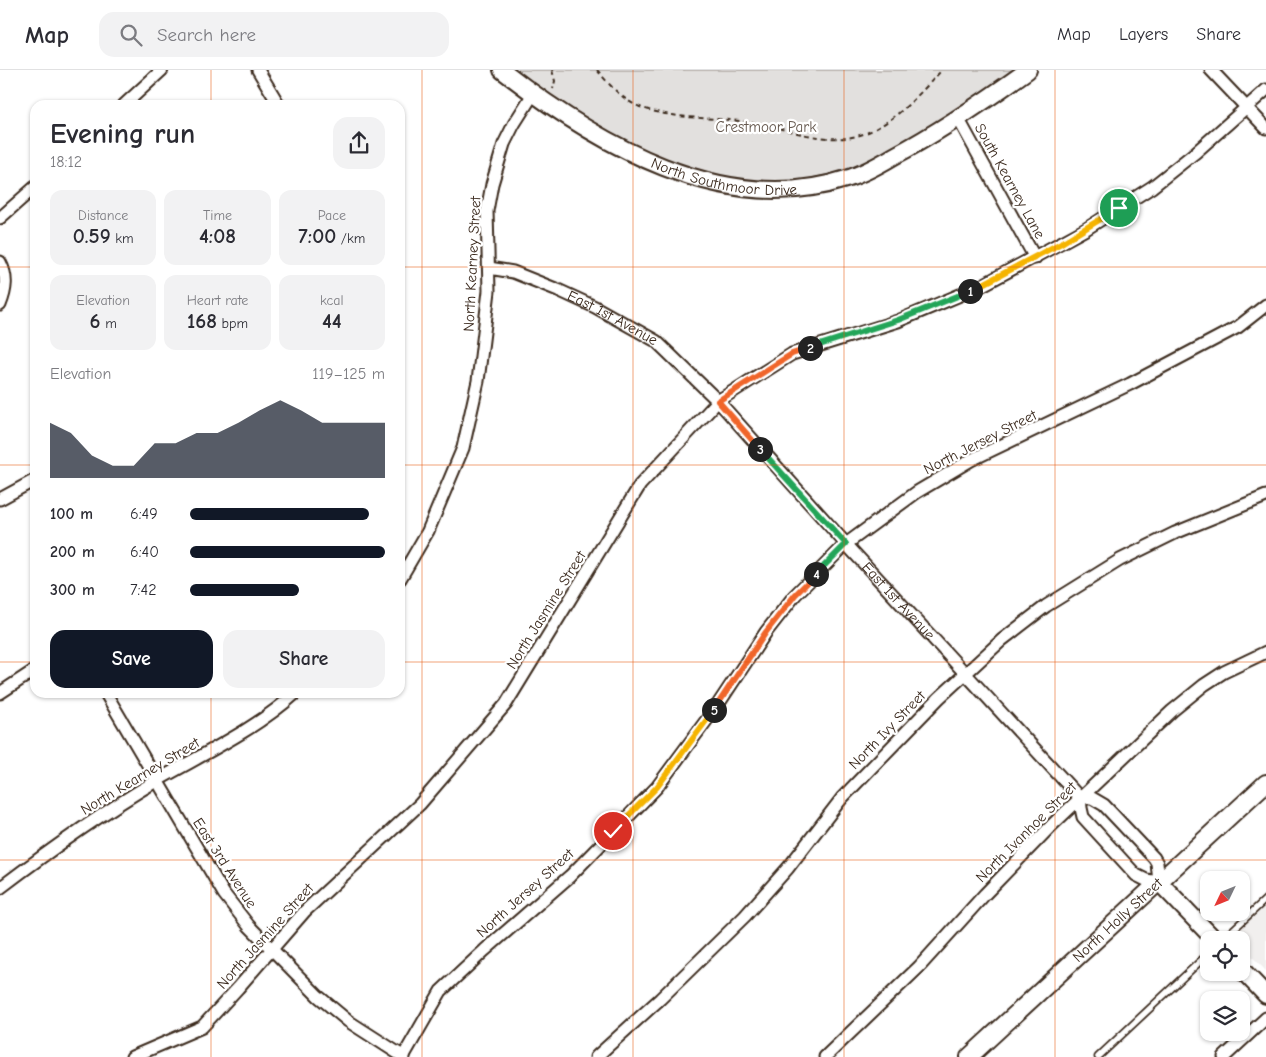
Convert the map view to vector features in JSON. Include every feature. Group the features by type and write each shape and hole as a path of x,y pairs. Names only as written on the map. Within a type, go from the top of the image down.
{"street":[{"path":"129,100 162,70"},
{"path":"258,70 276,100"},
{"name":"North Southmoor Drive","path":"502,70 539,98 608,142 682,174 719,185 750,189 782,190 817,187 848,179 876,166 958,118 1028,70"},
{"path":"1210,70 1266,128"},
{"name":"North Jasmine Street","path":"132,1057 202,1026 305,911 420,804 506,704 640,485 718,401 792,354 898,320 979,287 1035,258 1086,229 1152,186 1196,152 1266,90"},
{"name":"North Kearney Street","path":"405,570 428,531 463,448 478,381 489,291 487,211 492,184 504,144 514,124 539,98"},
{"name":"South Kearney Lane","path":"958,118 1035,258"},
{"path":"0,218 30,191"},
{"path":"0,262 6,283 0,305"},
{"name":"East 1st Avenue","path":"489,268 512,272 558,290 595,307 656,341 718,401 846,544 1080,798 1083,816 1136,875 1146,880 1159,882 1205,931"},
{"name":"North Jersey Street","path":"403,1057 441,990 570,876 657,787 717,706 766,632 795,595 846,544 917,492 971,460 1130,384 1238,327 1266,305"},
{"path":"0,499 30,483"},
{"name":"North Ivy Street","path":"596,1057 660,999 745,916 788,868 842,798 895,742 965,673 1028,620 1100,572 1175,533 1262,498"},
{"name":"North Ivanhoe Street","path":"825,1057 919,967 985,894 1080,798 1186,699 1224,672 1266,652"},
{"path":"0,692 30,673"},
{"name":"East 3rd Avenue","path":"109,698 224,894 250,926 271,950 325,1002 403,1057"},
{"name":"North Kearney Street","path":"0,888 90,823 157,781 234,739 281,707 291,698"},
{"name":"North Holly Street","path":"969,1057 1266,783"},
{"path":"1080,798 1096,799 1110,811 1154,858 1157,863 1159,882"},
{"path":"1250,978 1266,995"},
{"path":"1224,1057 1266,1018"}],"lane":[{"path":"1232,931 1266,899"},
{"path":"1098,1057 1200,961"}],"path":[{"path":"539,98 555,85 552,70"},
{"path":"597,70 627,100 640,107 685,116 769,125 834,139 860,135 882,124 912,100 942,70"}],"shaded area":[{"path":"1266,899 1266,971 1250,954 1250,931 1232,931 1243,921 1250,921 1250,914"}],"green space":[{"name":"Crestmoor Park","path":"516,70 1017,70 961,109 876,158 845,171 787,183 726,180 661,158 631,144 569,108"}],"route":[{"path":"613,831 657,787 717,706 766,632 795,595 846,544 718,401 792,354 898,320 979,287 1035,258 1119,208"}]}
